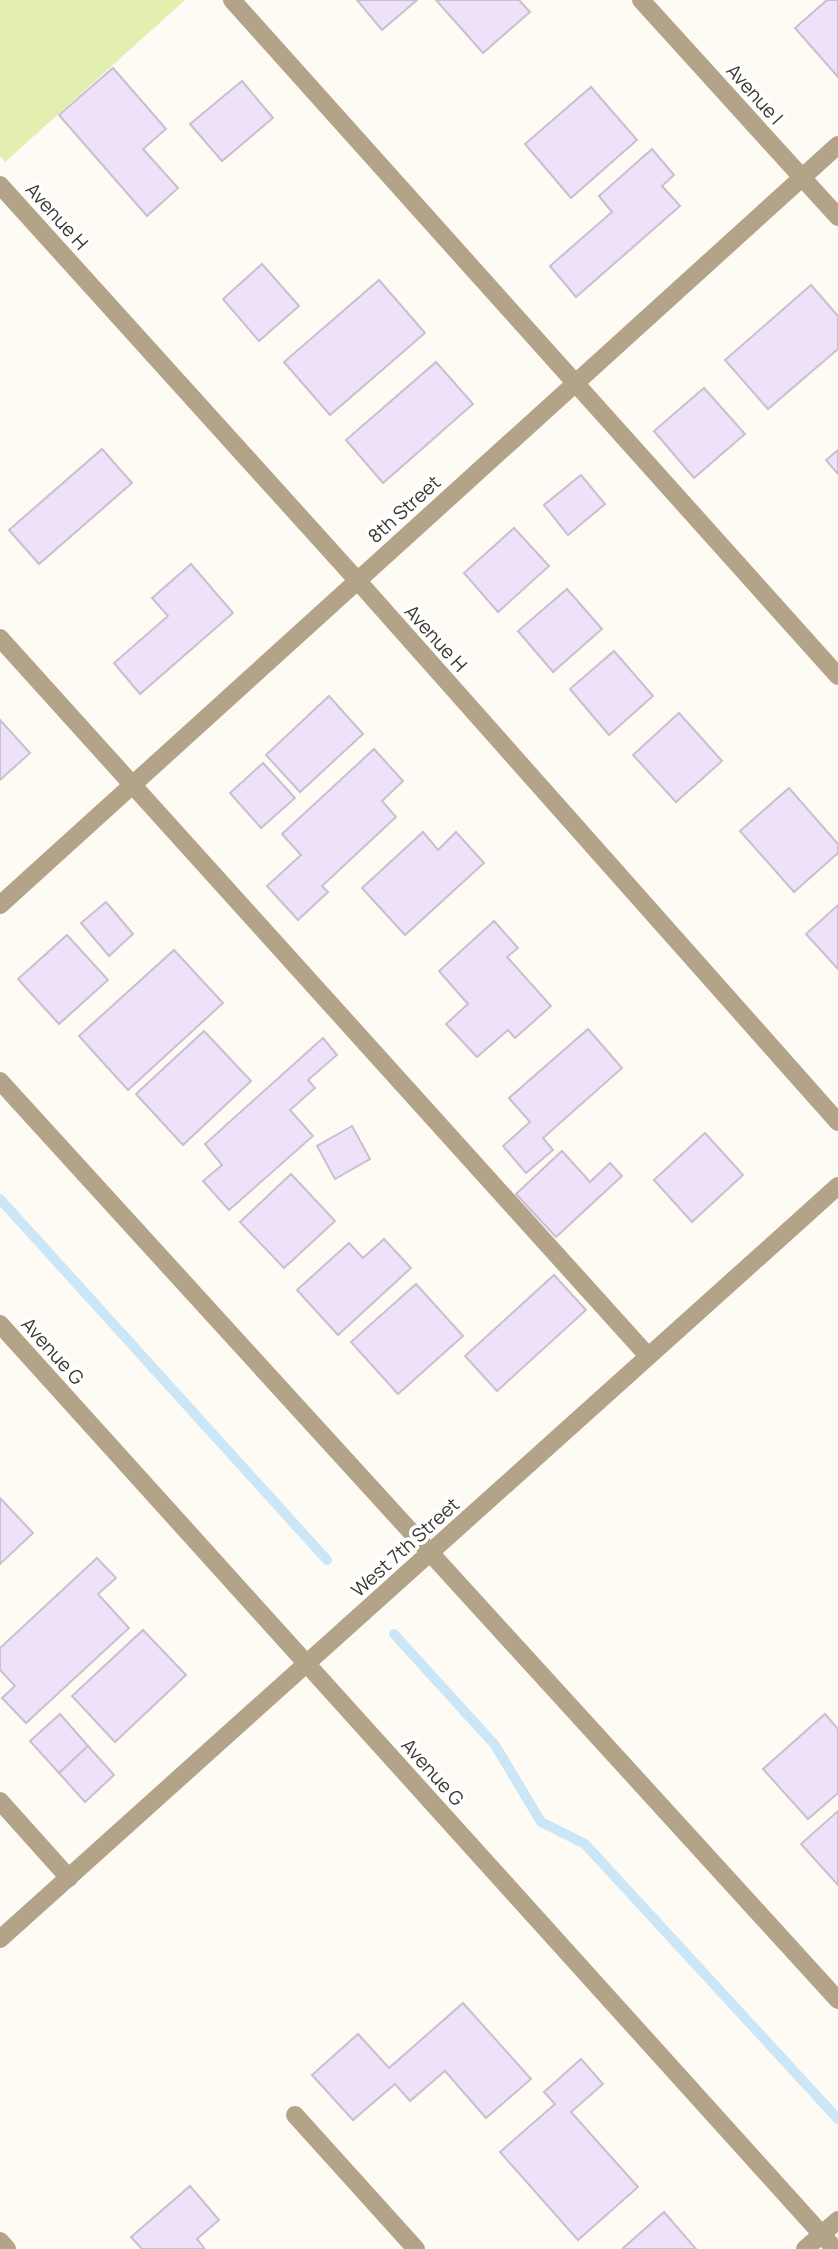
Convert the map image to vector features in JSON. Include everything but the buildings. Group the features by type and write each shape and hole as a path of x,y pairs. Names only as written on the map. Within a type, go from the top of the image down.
{"street":[{"path":"232,0 838,676"},
{"name":"Avenue I","path":"641,0 838,217"},
{"name":"8th Street","path":"0,905 838,145"},
{"name":"Avenue H","path":"0,185 357,580 838,1122"},
{"path":"0,638 648,1356"},
{"path":"0,1081 838,2000"},
{"name":"West 7th Street","path":"0,1939 838,1186"},
{"name":"Avenue G","path":"0,1324 835,2249"},
{"path":"0,1801 69,1878"},
{"path":"295,2115 416,2249"},
{"path":"805,2249 838,2220"},
{"path":"0,2241 7,2249"}],"green space":[{"path":"0,0 185,0 5,162 0,156"}],"waterway":[{"path":"0,1199 327,1560"},
{"path":"394,1634 495,1745 541,1822 585,1844 838,2119"}]}
